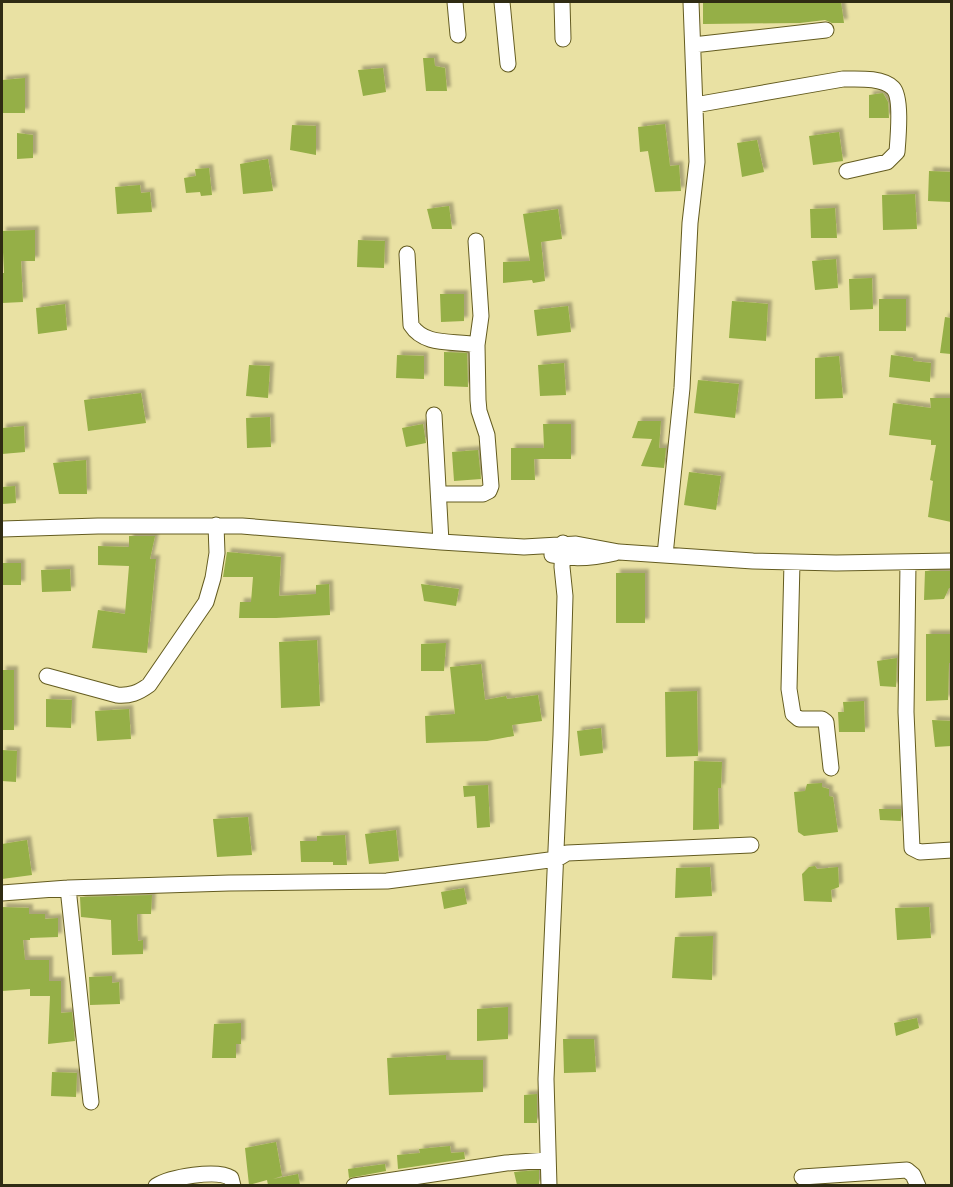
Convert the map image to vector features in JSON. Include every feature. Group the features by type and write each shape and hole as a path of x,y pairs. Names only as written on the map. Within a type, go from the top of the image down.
{"street":[{"path":"455,2 458,35"},
{"path":"502,2 508,64"},
{"path":"562,2 564,39"},
{"path":"665,555 682,387 690,223 697,162 691,2"},
{"path":"693,45 826,30"},
{"path":"695,105 843,79 861,79 887,84 894,89 897,95 899,126 897,152 887,162 847,171"},
{"path":"439,494 483,494 489,491 491,486 487,435 479,411 477,345 481,316 476,241"},
{"path":"407,254 411,325 417,333 427,339 461,341 477,345"},
{"path":"434,415 441,542"},
{"path":"47,676 128,696 139,693 148,685 206,602 217,553 216,525"},
{"path":"2,529 216,525 524,546 569,550 596,557 619,552 792,562 951,561"},
{"path":"549,1185 546,1079 557,859 565,597 569,550"},
{"path":"792,562 789,671 791,707 793,714 799,719 816,718 826,722 831,768"},
{"path":"908,563 906,712 912,848 920,852 951,850"},
{"path":"2,893 68,888 387,881 557,859 567,853 751,844"},
{"path":"68,888 91,1102"},
{"path":"354,1185 460,1178 506,1163 548,1160"},
{"path":"802,1177 907,1170 913,1175 918,1185"},
{"path":"156,1185 166,1179 210,1174 226,1175 231,1178 233,1185"}],"building":[{"path":"703,2 841,2 844,23 832,23 825,20 800,23 703,24"},
{"path":"423,58 434,58 435,66 445,68 447,91 426,91"},
{"path":"383,68 386,92 363,96 358,70"},
{"path":"25,78 25,113 2,113 2,80"},
{"path":"883,93 888,102 889,118 869,118 869,95"},
{"path":"665,124 670,166 679,165 681,191 655,192 648,151 640,152 638,127"},
{"path":"292,125 316,126 316,155 290,150"},
{"path":"839,132 843,161 813,165 809,136"},
{"path":"17,133 33,135 33,158 17,159"},
{"path":"757,140 764,172 742,177 737,143"},
{"path":"268,159 273,191 243,194 240,164"},
{"path":"209,168 212,195 201,196 200,192 186,193 184,178 196,176 195,169"},
{"path":"929,171 951,172 951,202 928,201"},
{"path":"140,185 141,193 150,192 152,212 117,214 115,187"},
{"path":"915,194 917,229 883,230 882,195"},
{"path":"449,206 452,229 432,229 427,209"},
{"path":"835,208 837,238 811,238 810,209"},
{"path":"558,209 562,239 541,242 545,281 503,283 503,262 530,261 523,214"},
{"path":"35,230 35,261 21,261 23,302 2,303 2,273 4,273 2,231"},
{"path":"358,240 385,241 384,268 357,267"},
{"path":"836,259 838,288 815,290 812,261"},
{"path":"872,278 873,309 850,310 849,279"},
{"path":"440,294 464,294 464,321 441,322"},
{"path":"879,299 906,299 906,331 879,331"},
{"path":"732,301 768,304 766,341 729,338"},
{"path":"65,304 67,330 38,334 36,308"},
{"path":"568,306 571,332 537,336 534,310"},
{"path":"945,317 951,318 951,354 940,353"},
{"path":"444,352 467,353 468,387 444,386"},
{"path":"397,355 424,356 424,379 396,378"},
{"path":"891,355 931,363 930,382 889,377"},
{"path":"839,356 843,398 815,399 815,358"},
{"path":"564,363 566,395 540,396 538,365"},
{"path":"249,365 270,366 268,398 246,396"},
{"path":"698,380 739,384 735,418 694,413"},
{"path":"141,393 146,423 88,431 84,400"},
{"path":"930,398 951,398 951,522 928,517 933,481 930,480 936,445 931,445 931,440 889,435 893,403 931,408"},
{"path":"270,417 271,447 247,448 246,418"},
{"path":"638,421 661,421 659,448 666,448 664,468 641,466 652,439 632,438"},
{"path":"423,424 426,443 406,447 402,428"},
{"path":"543,424 571,424 571,459 534,459 535,480 511,480 511,448 544,448"},
{"path":"24,426 25,452 2,454 2,428"},
{"path":"478,450 481,479 454,481 452,452"},
{"path":"86,460 87,494 59,494 53,463"},
{"path":"689,472 721,476 716,510 684,505"},
{"path":"15,486 16,503 2,504 2,487"},
{"path":"129,536 155,536 150,559 156,559 147,653 92,648 98,610 125,614 129,566 98,565 98,546 129,547"},
{"path":"227,552 281,557 279,596 316,594 316,585 329,584 330,615 239,618 240,602 251,602 253,577 223,577"},
{"path":"2,563 21,563 21,585 2,585"},
{"path":"70,569 71,591 42,592 41,570"},
{"path":"925,571 951,571 951,588 944,599 924,600"},
{"path":"616,573 645,573 645,623 616,623"},
{"path":"421,584 459,589 456,606 424,601"},
{"path":"926,634 950,634 951,663 949,663 948,700 926,701"},
{"path":"317,640 320,706 281,708 279,642"},
{"path":"446,643 444,671 421,671 421,644"},
{"path":"897,658 896,687 880,686 877,661"},
{"path":"481,664 485,700 506,696 507,699 538,695 542,721 512,725 514,736 487,741 426,743 425,716 455,714 450,667"},
{"path":"2,670 14,670 14,730 2,730"},
{"path":"697,691 698,756 666,757 665,692"},
{"path":"46,699 72,700 71,728 46,727"},
{"path":"864,701 865,732 839,732 838,712 844,712 843,702"},
{"path":"129,709 131,739 97,741 95,711"},
{"path":"932,720 951,721 951,746 935,747"},
{"path":"601,728 603,753 580,756 577,731"},
{"path":"2,750 17,751 16,782 2,781"},
{"path":"694,761 722,762 721,788 718,788 719,829 693,830"},
{"path":"822,783 822,787 829,789 829,796 833,797 838,832 804,836 798,832 794,792 805,791 807,784"},
{"path":"488,785 490,827 477,828 475,796 464,797 463,786"},
{"path":"879,809 901,809 901,821 880,820"},
{"path":"248,817 252,855 217,857 213,819"},
{"path":"396,830 399,861 369,864 365,834"},
{"path":"345,835 347,865 333,865 333,862 301,862 300,841 317,841 317,836"},
{"path":"27,840 32,875 2,879 2,844"},
{"path":"815,866 817,869 838,867 839,887 831,890 832,902 804,901 802,874 809,867"},
{"path":"710,867 712,896 675,898 676,868"},
{"path":"464,888 467,904 444,909 441,892"},
{"path":"152,895 151,914 137,914 138,941 143,940 143,954 112,955 111,920 81,917 80,897"},
{"path":"2,907 29,908 29,914 45,914 45,919 58,918 58,937 23,940 25,960 49,960 49,981 61,981 61,1013 72,1012 75,1041 48,1044 50,996 30,996 30,989 2,991"},
{"path":"929,907 931,938 897,940 895,908"},
{"path":"713,936 712,980 672,978 675,937"},
{"path":"112,976 112,983 119,982 120,1004 90,1005 89,977"},
{"path":"508,1007 508,1039 477,1041 477,1009"},
{"path":"917,1018 919,1028 896,1036 894,1023"},
{"path":"241,1023 241,1044 236,1044 236,1058 212,1058 214,1024"},
{"path":"563,1039 594,1039 596,1072 564,1073"},
{"path":"446,1055 446,1060 483,1060 483,1092 389,1095 387,1058"},
{"path":"52,1072 77,1073 76,1097 51,1096"},
{"path":"537,1094 537,1123 524,1123 524,1095"},
{"path":"276,1142 282,1176 273,1179 298,1174 300,1185 268,1185 267,1180 249,1185 245,1148"},
{"path":"450,1146 451,1153 464,1152 465,1159 398,1169 397,1155 420,1153 419,1149"},
{"path":"385,1164 386,1171 349,1178 348,1169"},
{"path":"539,1170 539,1185 517,1185 514,1172"}]}
